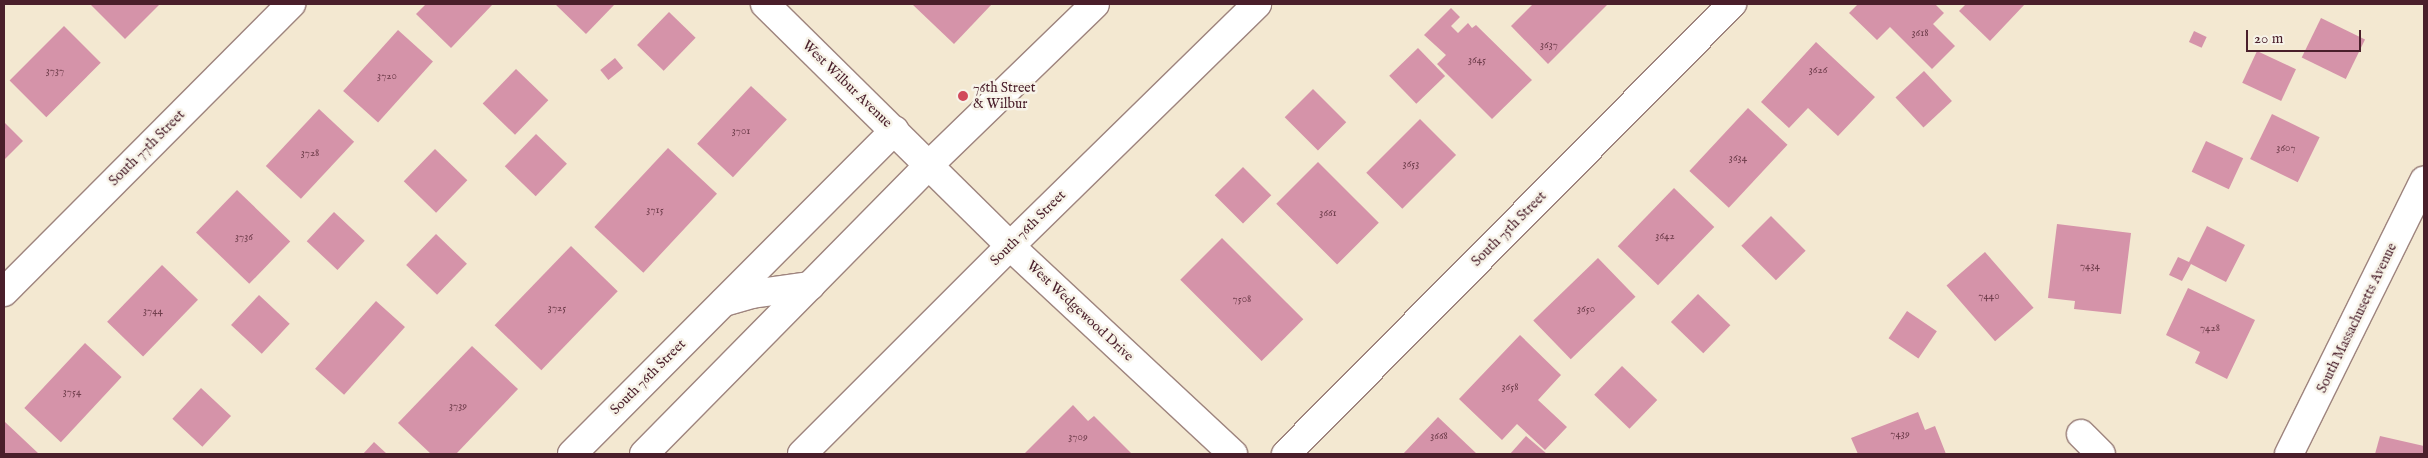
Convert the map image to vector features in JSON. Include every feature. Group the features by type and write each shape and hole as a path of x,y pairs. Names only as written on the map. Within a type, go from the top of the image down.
{"street":[{"name":"South 77th Street","path":"4,292 291,4"},
{"name":"West Wilbur Avenue","path":"765,4 929,165"},
{"path":"644,454 929,165 1095,4"},
{"name":"South 76th Street","path":"802,454 1010,246 1257,4"},
{"name":"South 75th Street","path":"1286,454 1732,4"},
{"name":"South 76th Street","path":"572,454 895,130"},
{"name":"West Wedgewood Drive","path":"929,165 1010,246 1233,454"},
{"name":"South Massachusetts Avenue","path":"2289,454 2424,181"},
{"path":"724,302 752,294 810,286"},
{"path":"2081,434 2101,454"}],"building":[{"path":"90,4 160,4 125,39"},
{"path":"426,4 493,4 451,48 416,14"},
{"path":"555,4 615,4 586,34"},
{"path":"912,4 992,4 954,44"},
{"path":"1533,4 1607,5 1548,64 1511,26"},
{"path":"1858,4 1935,4 1944,13 1933,24 1955,46 1932,69 1890,27 1877,40 1849,13"},
{"path":"1966,4 2025,4 1990,41 1959,11"},
{"path":"1451,8 1460,17 1451,26 1458,33 1468,23 1472,28 1476,25 1532,80 1492,119 1437,64 1446,55 1424,35"},
{"path":"669,12 696,38 664,71 637,45"},
{"path":"2321,18 2365,39 2346,79 2302,58"},
{"path":"64,26 101,63 46,117 10,80"},
{"path":"398,30 433,61 378,122 343,91"},
{"path":"2194,31 2207,37 2202,48 2189,42"},
{"path":"1816,42 1875,97 1838,136 1808,108 1789,128 1761,102"},
{"path":"1418,48 1445,76 1416,104 1389,76"},
{"path":"2257,51 2296,69 2281,101 2242,83"},
{"path":"615,58 623,68 608,80 600,70"},
{"path":"516,69 548,100 515,135 483,104"},
{"path":"1924,71 1952,101 1923,128 1895,98"},
{"path":"751,86 787,119 733,177 697,144"},
{"path":"1313,89 1346,122 1318,151 1285,117"},
{"path":"1748,108 1787,145 1729,208 1689,171"},
{"path":"319,109 354,142 301,199 266,166"},
{"path":"2272,114 2320,137 2298,182 2250,159"},
{"path":"1420,119 1456,155 1402,209 1366,173"},
{"path":"4,122 23,141 4,160"},
{"path":"536,134 567,164 536,196 505,166"},
{"path":"2206,141 2243,158 2229,189 2192,172"},
{"path":"668,148 717,194 643,273 594,227"},
{"path":"435,149 467,180 436,213 404,181"},
{"path":"1318,162 1379,223 1337,265 1276,204"},
{"path":"1243,167 1271,195 1243,224 1215,195"},
{"path":"1674,188 1714,227 1658,285 1618,246"},
{"path":"237,190 290,241 249,284 196,232"},
{"path":"334,212 365,241 337,270 307,241"},
{"path":"1771,216 1806,251 1776,280 1741,246"},
{"path":"2057,224 2131,233 2121,314 2074,309 2075,301 2048,298"},
{"path":"2207,226 2245,245 2226,282 2191,264 2182,281 2169,275 2178,257 2189,262"},
{"path":"436,234 467,264 437,295 406,265"},
{"path":"1222,238 1303,319 1262,361 1180,280"},
{"path":"571,246 618,291 541,370 495,325"},
{"path":"1985,252 2034,308 1995,341 1947,285"},
{"path":"1598,258 1636,297 1571,359 1533,321"},
{"path":"162,265 198,300 143,357 107,322"},
{"path":"2188,288 2255,320 2227,379 2195,363 2200,352 2166,335"},
{"path":"1698,294 1730,325 1703,353 1671,322"},
{"path":"259,295 290,324 262,354 231,325"},
{"path":"376,301 405,327 344,395 315,369"},
{"path":"1907,311 1937,331 1918,358 1889,338"},
{"path":"1520,335 1561,375 1538,400 1567,427 1545,450 1517,424 1502,440 1459,399"},
{"path":"85,343 122,377 61,442 24,408"},
{"path":"472,346 518,389 456,454 431,454 398,423"},
{"path":"1622,366 1657,400 1629,429 1594,395"},
{"path":"201,388 231,416 202,447 172,419"},
{"path":"1073,405 1088,421 1094,416 1132,454 1024,454"},
{"path":"1918,412 1925,430 1935,426 1946,454 1858,454 1851,438"},
{"path":"1438,417 1477,454 1403,454"},
{"path":"5,422 39,454 4,454"},
{"path":"1526,436 1547,454 1510,454"},
{"path":"2380,436 2424,446 2424,454 2375,454"},
{"path":"374,442 387,454 363,454"}],"place":[{"name":"76th Street & Wilbur","path":"963,96"}]}
